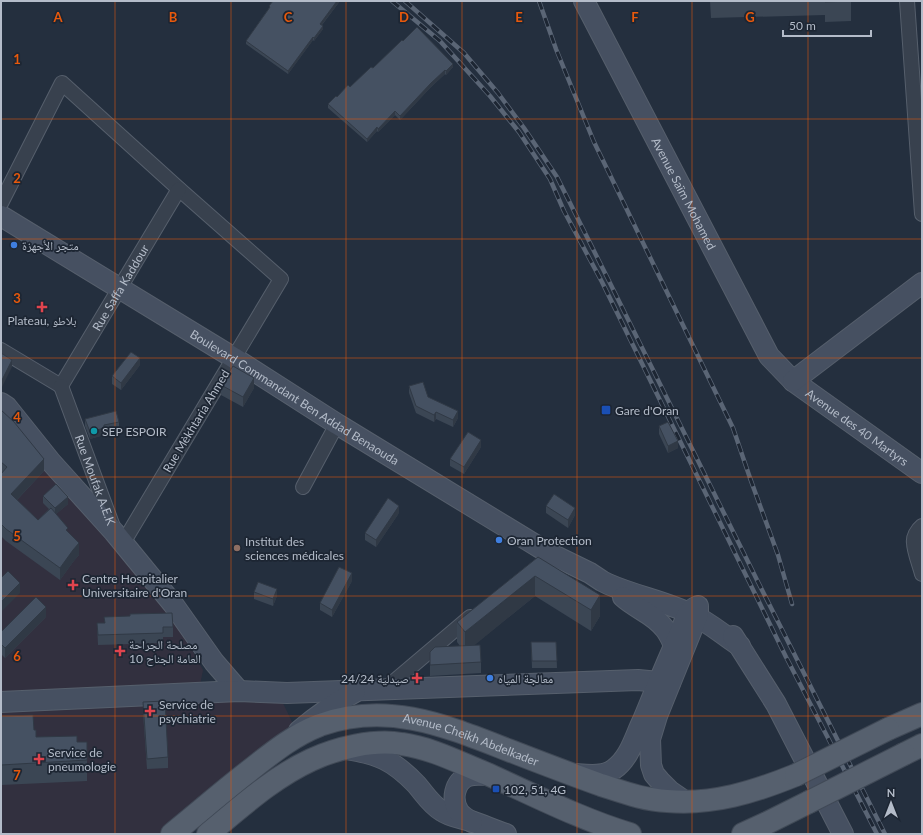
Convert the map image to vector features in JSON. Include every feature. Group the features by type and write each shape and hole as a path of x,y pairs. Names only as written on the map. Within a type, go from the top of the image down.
{"main road":[{"name":"Avenue Cheikh Abdelkader","path":"172,834 230,786 291,739 321,725 336,720 359,716 378,715 417,719 475,737 563,772 628,794 648,799 686,802 705,801 747,792 772,784 796,775 922,714"},
{"name":"Avenue Cheikh Abdelkader","path":"208,834 273,782 311,760 342,748 362,744 380,743 401,743 436,753 575,813 630,834"},
{"path":"743,834 913,749"}],"street":[{"name":"Avenue Saïm Mohamed","path":"584,1 769,356 793,381"},
{"path":"907,1 922,214"},
{"path":"1,203 62,83 179,189"},
{"name":"Rue Mèkhtaria Ahmed","path":"119,538 234,358 281,279 179,189"},
{"name":"Rue Saffa Kaddour","path":"61,386 179,189"},
{"name":"Boulevard Commandant Ben Addad Benaouda","path":"1,216 234,358 541,557 590,573 616,588 695,612"},
{"path":"793,381 922,283"},
{"path":"1,350 61,386"},
{"name":"Avenue des 40 Martyrs","path":"793,381 922,473"},
{"name":"Rue Moufak A.E.K","path":"61,386 119,538 174,604 214,662 239,691"},
{"path":"1,403 7,407 51,462 119,538"},
{"path":"303,487 337,424"},
{"path":"922,526 919,528 914,542 922,574"},
{"name":"Boulevard Commandant Ben Addad Benaouda","path":"590,573 611,575 675,595 740,646 776,704 842,834"},
{"path":"616,588 628,601 655,618 665,628 674,645"},
{"path":"385,689 481,608"},
{"path":"686,802 670,790 654,774 651,765 650,739 674,645 695,612"},
{"path":"563,772 596,775 606,773 614,769 623,760 665,677 695,612"},
{"path":"212,692 214,662"},
{"path":"1,702 212,692 239,691 287,693 632,680 665,677"},
{"path":"291,739 321,713 358,690"},
{"path":"287,693 298,701 302,712 300,724 291,739"},
{"path":"342,748 375,755 385,759 406,774 441,811 506,834"},
{"path":"472,822 460,813 455,805 454,798 456,788 468,776 476,774 488,775"}],"shaded area":[{"name":"Centre Hospitalier Universitaire d'Oran","path":"1,418 112,542 180,628 203,670 200,685 1,694"},
{"path":"281,699 293,724 160,834 1,834 1,709"}],"building":[{"path":"273,1 337,1 320,24 323,26 288,71 246,41"},
{"path":"825,1 849,1 825,2"},
{"path":"417,27 453,64 431,83 400,116 395,111 378,129 377,127 367,139 328,104 348,85 350,87 371,67 373,68"},
{"path":"131,352 140,358 121,383 112,376"},
{"path":"1,353 12,360 1,382"},
{"path":"233,366 254,378 243,397 221,385"},
{"path":"423,382 428,397 458,411 453,420 436,412 434,415 416,406 409,386"},
{"path":"1,410 14,422 44,459 11,494 38,520 51,508 68,528 66,530 79,543 60,568 1,524 1,474 7,467 1,462"},
{"path":"116,411 119,422 104,425 104,428 90,432 85,419"},
{"path":"668,422 678,441 668,446 659,426"},
{"path":"468,432 481,440 464,467 450,459"},
{"path":"56,484 68,497 55,508 43,496"},
{"path":"554,494 575,508 568,520 546,506"},
{"path":"388,498 399,506 376,540 365,533"},
{"path":"538,557 600,595 591,610 535,576 465,632 457,622"},
{"path":"339,567 352,573 332,610 320,603"},
{"path":"8,571 20,583 1,602 1,578"},
{"path":"258,582 277,589 273,599 254,592"},
{"path":"36,597 46,607 5,648 1,644 1,632"},
{"path":"172,613 173,627 163,627 163,633 98,635 97,623 105,623 104,617 130,616 130,614"},
{"path":"531,642 556,642 557,661 532,661"},
{"path":"480,645 481,662 430,665 430,652 435,647"},
{"path":"165,701 168,757 147,759 143,702"},
{"path":"33,715 36,737 77,736 77,742 87,742 87,760 1,765 1,716"}],"railway":[{"path":"392,1 440,41 490,96 519,132 550,179 564,211 602,282 786,657 877,834"},
{"path":"405,1 464,53 498,93 557,177 885,834"},
{"path":"539,1 556,49 594,142 733,428 778,555 792,604"}],"place":[{"name":"متجر الأجهزة","path":"14,245"},
{"name":"Plateau, بلاطو","path":"42,307"},
{"name":"Gare d'Oran","path":"606,410"},
{"name":"SEP ESPOIR","path":"94,431"},
{"name":"Oran Protection","path":"499,540"},
{"name":"Institut des sciences médicales","path":"237,548"},
{"name":"Centre Hospitalier Universitaire d'Oran","path":"73,585"},
{"name":"مصلحة الجراحة العامة الجناح 10","path":"120,651"},
{"name":"صيدلية 24/24","path":"417,678"},
{"name":"معالجة المياه","path":"490,678"},
{"name":"Service de psychiatrie","path":"150,711"},
{"name":"Service de pneumologie","path":"39,759"},
{"name":"102, 51, 4G","path":"496,789"}]}
